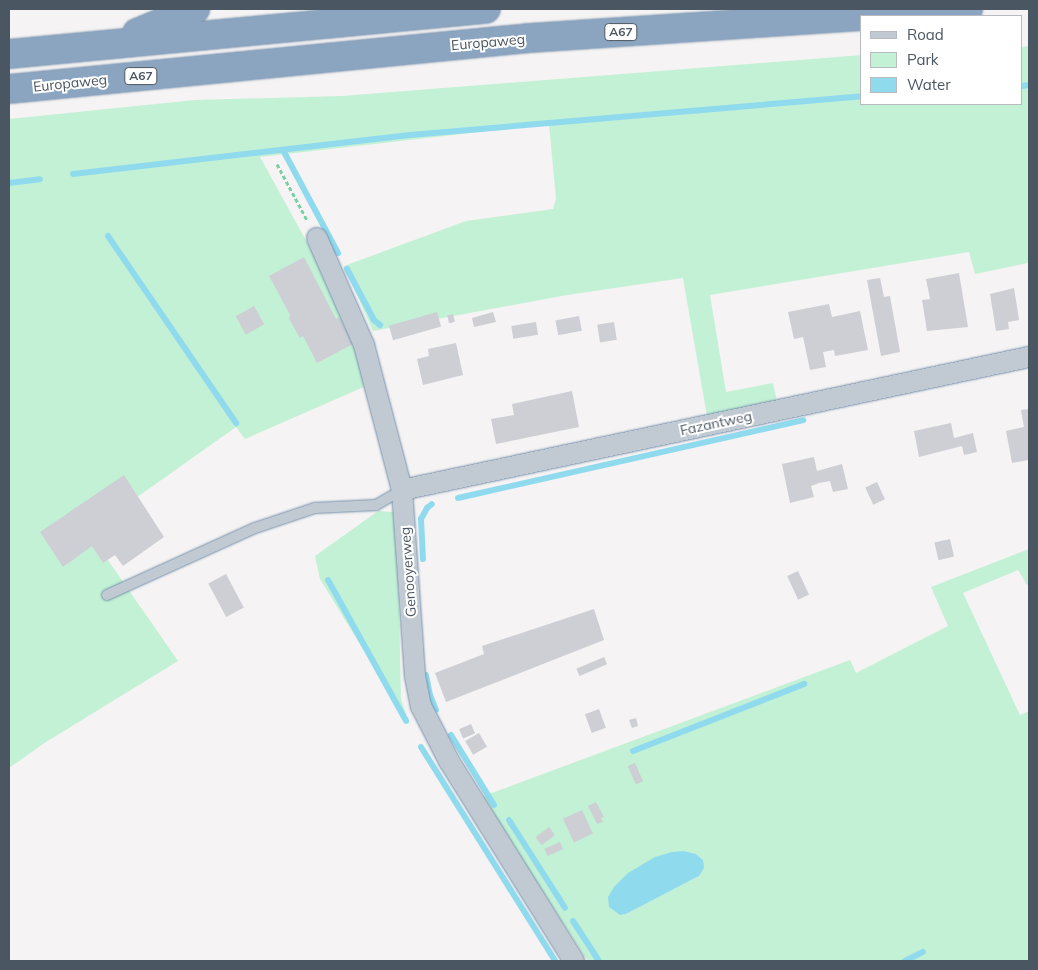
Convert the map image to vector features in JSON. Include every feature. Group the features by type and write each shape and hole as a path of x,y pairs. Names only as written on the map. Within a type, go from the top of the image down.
{"highway":[{"path":"112,44 195,9"},
{"path":"9,54 486,9"},
{"name":"Europaweg","path":"877,15 968,9"},
{"name":"Europaweg","path":"9,89 529,38 860,16"}],"street":[{"name":"Genooyerweg","path":"317,238 364,345 402,490 415,676 421,706 449,761 574,961"},
{"name":"Fazantweg","path":"402,490 1029,356"}],"lane":[{"path":"107,595 255,528 315,508 376,505 402,490"}],"path":[{"path":"277,164 317,238"}],"green space":[{"path":"1029,46 1029,265 1028,263 975,274 969,252 710,295 726,392 773,383 777,401 707,416 683,278 567,295 373,331 344,266 466,221 553,209 556,199 549,124 260,157 330,284 352,337 366,386 245,439 236,427 57,554 94,540 178,661 46,742 9,768 9,119 195,100 342,96 860,55 860,105 1023,105 1023,47"},
{"path":"378,511 393,512 397,523 401,699 410,726 320,579 315,556"},
{"path":"1029,549 1029,584 1027,585 1018,570 963,593 1020,715 1029,711 1029,961 588,961 481,797 850,660 856,673 948,626 931,587","holes":["684,851 696,854 703,860 699,876 626,914 620,915"]}],"water":[{"path":"684,851 696,854 703,860 704,868 699,876 626,914 620,915 609,907 608,897 614,887 628,873 655,857"}],"building":[{"path":"304,257 336,319 339,317 353,344 317,363 303,336 300,338 289,319 290,315 269,276"},
{"path":"959,273 968,327 927,331 922,300 930,299 926,279"},
{"path":"880,278 884,297 890,296 900,352 881,356 867,280"},
{"path":"1014,288 1019,320 1008,322 1009,329 996,331 990,294"},
{"path":"829,304 832,317 860,311 868,350 835,356 834,350 823,352 826,367 810,370 803,337 794,339 788,312"},
{"path":"254,306 264,324 246,335 236,316"},
{"path":"437,312 441,326 393,340 389,326"},
{"path":"493,312 496,322 474,327 472,318"},
{"path":"453,314 455,322 449,323 447,315"},
{"path":"579,316 582,331 558,335 555,321"},
{"path":"536,322 538,335 513,339 511,326"},
{"path":"614,322 617,340 600,342 597,325"},
{"path":"456,343 463,375 423,385 417,359 429,356 428,349"},
{"path":"572,391 579,427 496,444 491,419 514,415 512,404"},
{"path":"1029,409 1029,460 1012,463 1006,431 1024,427 1021,410"},
{"path":"951,423 954,438 973,433 977,452 964,455 962,446 919,457 914,431"},
{"path":"814,457 817,471 842,464 848,489 833,492 830,481 819,483 811,486 814,497 790,503 782,464"},
{"path":"124,475 164,537 123,566 115,555 103,563 92,546 63,567 40,532"},
{"path":"877,482 885,499 873,505 865,487"},
{"path":"950,539 954,557 938,560 934,543"},
{"path":"798,571 809,595 798,600 787,576"},
{"path":"226,574 244,608 226,617 208,583"},
{"path":"594,609 604,640 446,702 435,673 484,654 482,646"},
{"path":"604,657 607,664 580,676 576,669"},
{"path":"599,709 606,728 592,733 585,714"},
{"path":"636,718 638,726 632,728 629,720"},
{"path":"471,724 475,733 463,738 459,729"},
{"path":"479,733 487,747 473,755 465,741"},
{"path":"635,763 643,781 636,785 628,766"},
{"path":"596,802 604,817 601,818 603,822 597,824 588,806"},
{"path":"582,810 593,834 574,842 563,819"},
{"path":"549,827 555,835 541,845 535,837"},
{"path":"560,842 563,849 547,856 544,849"}],"waterway":[{"path":"1023,86 1029,85"},
{"path":"73,174 410,135 860,96"},
{"path":"283,150 338,253"},
{"path":"9,183 40,179"},
{"path":"108,236 236,423"},
{"path":"347,269 374,320 380,325"},
{"path":"458,498 803,420"},
{"path":"423,559 421,519 427,508 432,504"},
{"path":"328,580 406,721"},
{"path":"426,675 430,695 436,710"},
{"path":"633,751 804,684"},
{"path":"451,735 494,805"},
{"path":"421,747 555,961"},
{"path":"509,820 565,908"},
{"path":"573,921 599,961"},
{"path":"905,961 923,952"}]}
